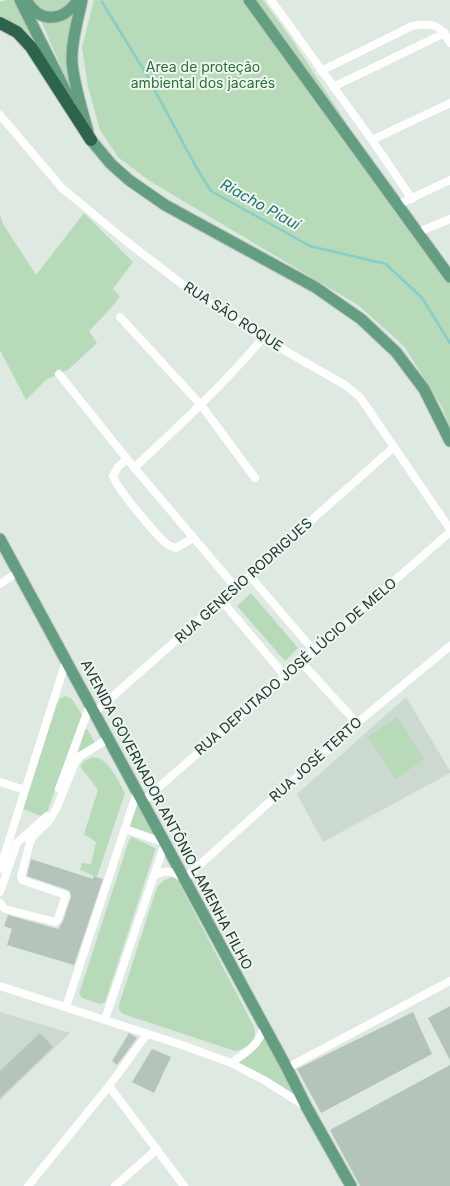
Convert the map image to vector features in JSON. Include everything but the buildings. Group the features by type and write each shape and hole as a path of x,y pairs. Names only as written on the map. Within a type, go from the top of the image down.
{"highway":[{"path":"0,23 17,32 31,47 91,140"}],"main road":[{"path":"20,0 91,140 111,164 129,180 165,205 315,287 361,319 396,352 424,388 450,441"},
{"path":"26,0 33,10 41,16 50,17 60,16 68,11 78,0"},
{"path":"82,0 74,37 72,61 76,89 91,140"},
{"path":"249,0 450,277"},
{"name":"AVENIDA GOVERNADOR ANTÔNIO LAMENHA FILHO","path":"0,538 287,1068 306,1106 351,1186"}],"street":[{"path":"271,0 372,140 412,199"},
{"path":"322,71 412,26 425,24 439,28 445,33 450,43"},
{"path":"333,87 445,33"},
{"path":"372,140 450,103"},
{"name":"RUA SÃO ROQUE","path":"0,115 62,188 126,241 187,288 262,338 346,385 360,397 450,531"},
{"path":"397,205 450,180"},
{"path":"418,232 450,219"},
{"path":"120,317 201,405 255,478"},
{"path":"134,468 201,405 243,361 262,338"},
{"path":"59,374 134,468 236,588"},
{"name":"RUA GENESIO RODRIGUES","path":"92,709 222,601 394,447"},
{"path":"127,459 118,467 113,476 114,482 123,494 161,538 170,546 176,548 192,538"},
{"name":"RUA DEPUTADO JOSÉ LÚCIO DE MELO","path":"142,802 450,531"},
{"path":"0,584 18,572"},
{"path":"250,576 314,651"},
{"path":"222,601 285,676"},
{"name":"RUA JOSÉ TERTO","path":"184,878 357,723 450,646"},
{"path":"0,869 66,662"},
{"path":"301,662 357,723"},
{"path":"0,892 16,843 50,814 92,709"},
{"path":"0,903 6,909 55,922 58,919 66,895 22,880 21,877 30,842 34,835 49,821 56,810 78,759 108,739"},
{"path":"0,782 25,790"},
{"path":"66,1007 137,792"},
{"path":"105,1019 165,843 124,829"},
{"path":"154,876 165,871 171,871 184,878"},
{"path":"287,1068 450,981"},
{"path":"0,986 105,1019 231,1063 264,1080 306,1106"},
{"path":"231,1063 256,1044 264,1028"},
{"path":"28,1186 109,1086 147,1034"},
{"path":"109,1086 184,1186"},
{"path":"115,1186 157,1149"}],"shaded area":[{"path":"406,697 450,773 323,842 297,794"},
{"path":"0,1012 70,1033 0,1100"}],"green space":[{"path":"15,0 39,50 12,23 0,16 0,2"},
{"path":"32,0 78,0 73,95"},
{"name":"Area de proteção ambiental dos jacarés","path":"94,0 263,0 295,44 450,283 450,427 442,407 404,346 358,305 148,180 118,157 100,130 88,87 82,48"},
{"path":"84,213 133,262 113,289 120,296 112,307 89,331 97,343 69,369 47,379 26,400 0,350 0,215 3,224 36,275"},
{"path":"251,593 298,648 285,661 237,606"},
{"path":"65,696 72,699 82,715 47,812 41,816 23,809 57,703"},
{"path":"397,717 424,759 396,779 368,737"},
{"path":"85,729 87,729 96,744 80,754 78,753"},
{"path":"93,757 104,761 116,777 125,793 97,877 80,870 82,863 91,864 96,842 84,834 98,790 80,766 84,761"},
{"path":"137,792 165,843 125,829"},
{"path":"132,837 155,848 155,851 105,1002 100,1004 82,998 79,994 129,840"},
{"path":"173,877 178,881 254,1027 255,1037 251,1044 244,1048 235,1051 123,1014 119,1010 119,1005 157,887 164,880"},
{"path":"264,1027 306,1106 231,1063 238,1058"}],"waterway":[{"name":"Riacho Piauí","path":"102,2 145,72 196,167 211,191 310,246 386,264 422,298 450,343"}]}
